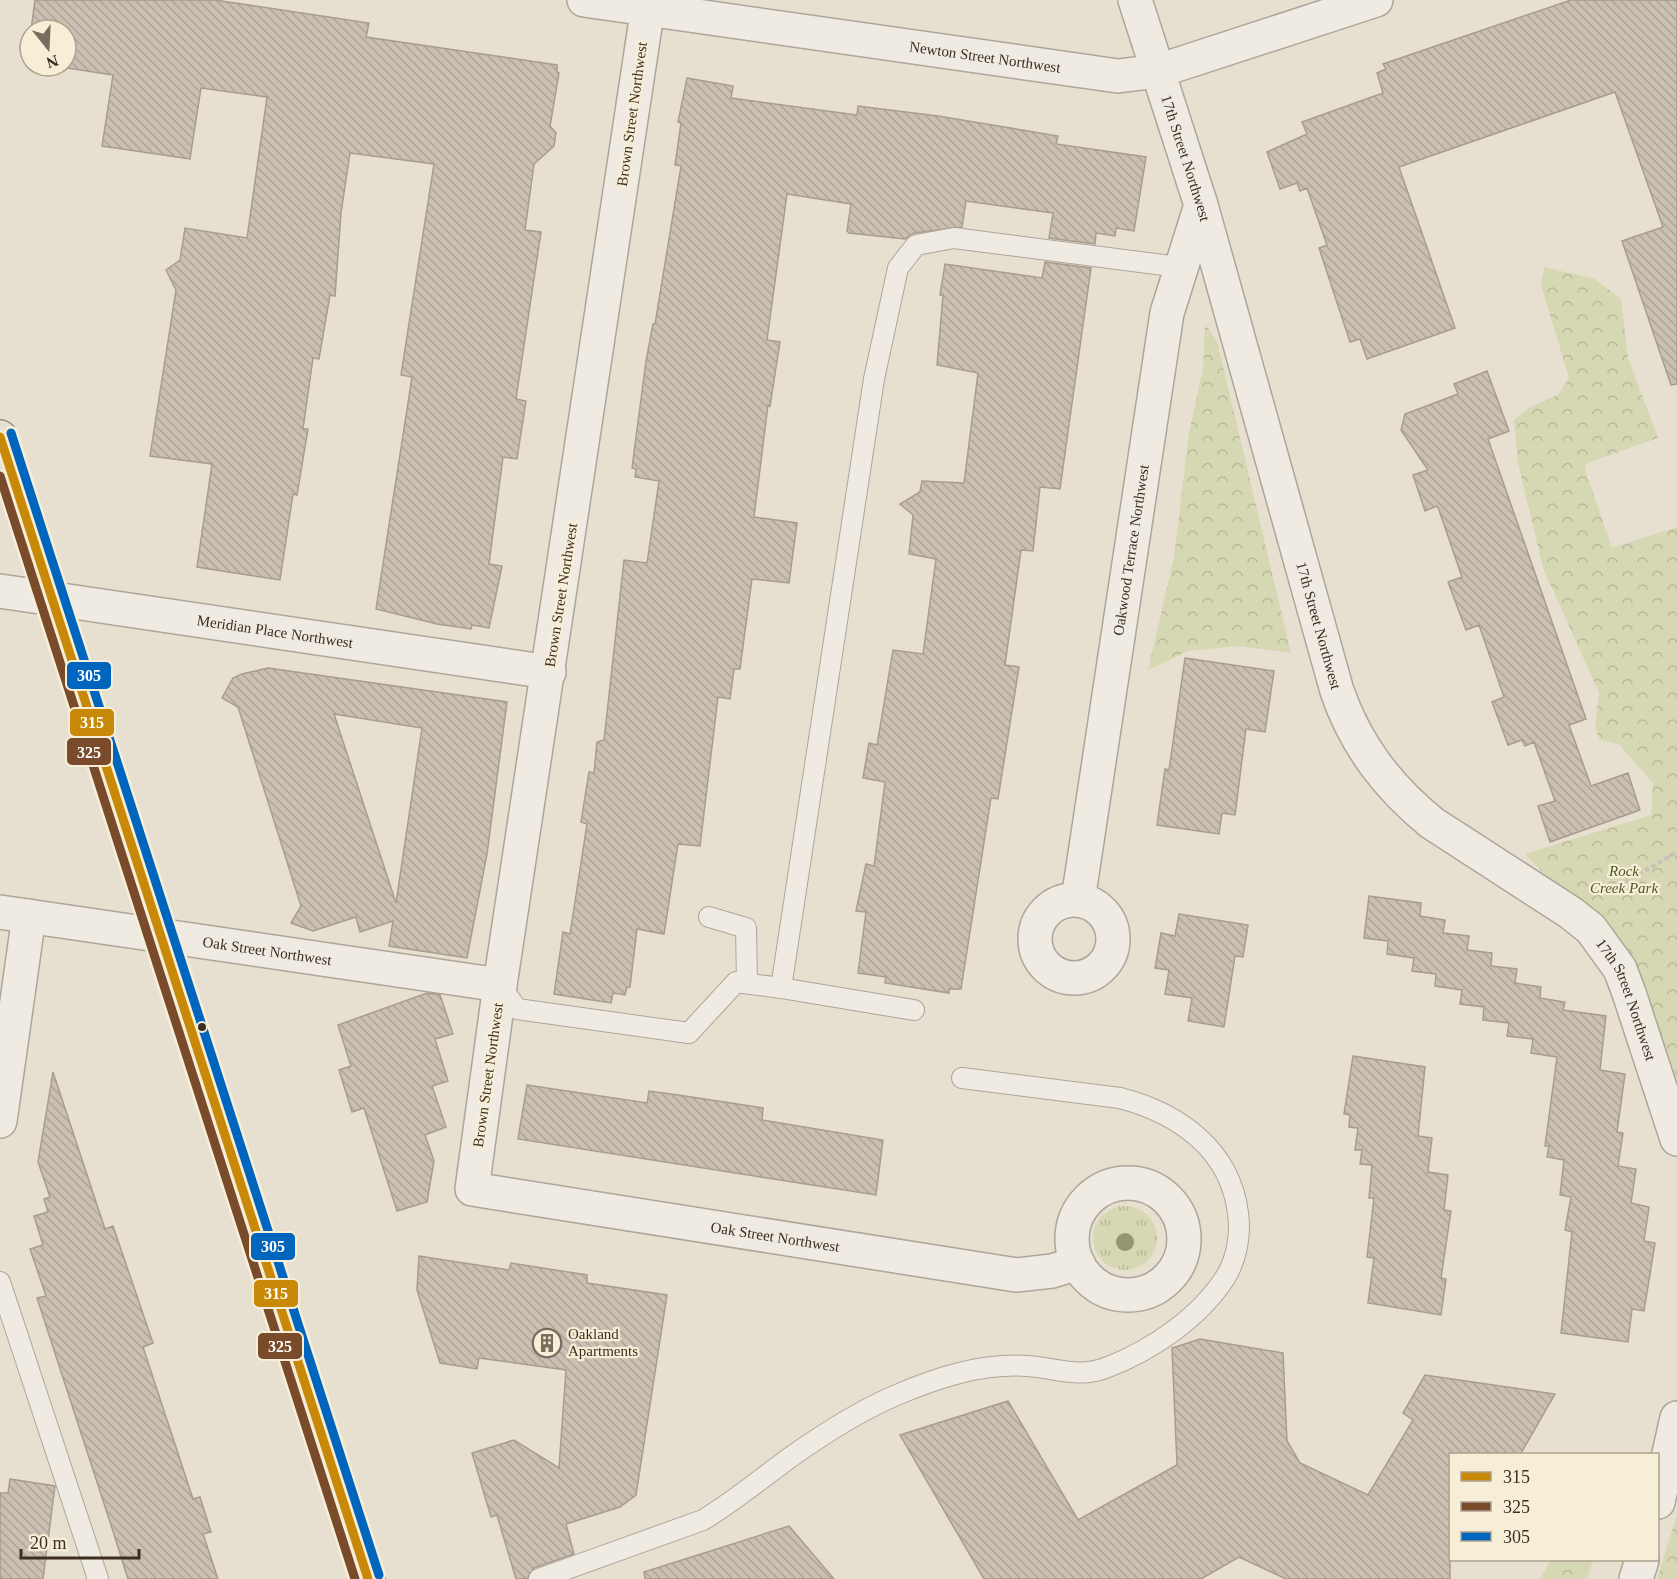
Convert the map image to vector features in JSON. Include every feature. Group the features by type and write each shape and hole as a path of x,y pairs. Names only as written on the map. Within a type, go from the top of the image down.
{"main road":[{"path":"0,437 368,1579"}],"street":[{"name":"Newton Street Northwest","path":"584,0 649,5 1118,76 1158,71 1376,0"},
{"name":"17th Street Northwest","path":"1135,0 1201,205 1336,692 1351,727 1370,760 1415,809 1432,823 1571,913 1602,942 1620,969 1677,1139"},
{"name":"Brown Street Northwest","path":"472,1189 500,986 649,5"},
{"name":"Oakwood Terrace Northwest","path":"1078,900 1167,313 1179,267 1201,205"},
{"name":"Meridian Place Northwest","path":"0,591 549,672"},
{"name":"Oak Street Northwest","path":"14,914 500,986"},
{"path":"0,1121 14,914"},
{"name":"Oak Street Northwest","path":"472,1189 1016,1275 1052,1271 1078,1263"},
{"path":"1659,1498 1677,1418"},
{"path":"1636,1579 1642,1561"}],"lane":[{"path":"781,988 874,379 898,268 916,245 954,238 1179,267"},
{"path":"709,917 746,928 747,983"},
{"path":"500,986 517,1009 689,1033 736,982 914,1010"},
{"path":"539,1579 702,1520 723,1508 796,1453 853,1417 891,1397 948,1376 1002,1366 1029,1366 1072,1374 1095,1371 1133,1356 1160,1339 1208,1300 1226,1276 1236,1251 1240,1226 1230,1179 1220,1160 1204,1141 1158,1111 1130,1101 962,1078"},
{"path":"0,1282 98,1579"}],"path":[{"path":"1571,913 1677,852"}],"green space":[{"name":"Rock Creek Park","path":"1544,267 1595,279 1621,299 1628,358 1658,438 1587,463 1585,470 1612,548 1677,527 1677,1079 1639,972 1525,854 1651,815 1653,783 1619,744 1600,740 1595,728 1599,693 1543,568 1518,463 1514,420 1530,407 1558,395 1569,378 1541,285"},
{"path":"1205,324 1217,341 1291,653 1238,646 1188,651 1148,670 1174,557 1189,433 1203,369"},
{"path":"1125,1206 1143,1212 1151,1220 1157,1238 1151,1256 1143,1264 1125,1270 1107,1264 1099,1256 1093,1238 1099,1220 1107,1212"},
{"path":"1677,1515 1677,1579 1657,1579"},
{"path":"1550,1561 1593,1561 1587,1579 1540,1579"}],"building":[{"path":"35,0 215,0 369,23 366,37 557,65 559,73 550,126 556,133 554,146 534,164 525,230 541,232 516,399 526,401 517,459 503,457 489,564 502,566 489,628 472,625 471,629 437,624 376,609 412,377 401,375 434,164 350,153 341,213 335,296 330,295 319,359 313,358 303,429 308,429 297,495 293,494 280,580 197,567 212,464 150,456 176,290 166,270 180,260 185,228 247,238 267,97 201,88 190,159 102,146 113,75 78,70 78,18 33,18"},
{"path":"1571,0 1677,0 1677,384 1671,385 1622,241 1663,227 1615,92 1399,167 1455,328 1367,359 1360,339 1350,342 1319,248 1327,245 1307,188 1300,191 1297,183 1280,189 1267,152 1307,134 1302,122 1383,93 1377,73 1386,69 1383,64"},
{"path":"687,78 733,86 731,98 857,115 858,106 938,116 1058,136 1056,144 1146,157 1134,231 1116,228 1115,236 1096,233 1095,244 1049,238 1053,213 966,201 962,227 914,233 905,239 849,233 847,231 851,204 787,194 767,340 780,342 770,406 768,405 754,517 797,523 789,583 752,579 740,669 734,669 730,699 718,697 700,846 678,844 664,934 637,929 630,987 627,987 625,995 613,993 611,1003 554,994 563,932 570,934 587,824 581,822 589,772 594,773 597,742 604,740 624,560 647,563 659,481 635,477 636,469 632,468 646,361 653,324 655,324 681,166 675,165 681,123 678,122"},
{"path":"1045,262 1091,268 1060,489 1040,487 1033,551 1021,550 1005,665 1019,667 998,799 991,798 961,989 949,989 949,993 885,983 886,977 858,973 866,912 856,911 866,864 874,866 885,782 863,778 869,743 877,745 893,650 923,654 936,559 909,554 913,515 900,504 920,492 922,481 964,483 978,373 937,365 943,295 940,295 945,264 1042,278"},
{"path":"1487,371 1509,431 1488,439 1586,719 1569,725 1591,786 1628,773 1640,810 1550,842 1538,806 1555,801 1534,742 1525,746 1522,740 1508,745 1492,702 1504,697 1479,625 1466,630 1448,582 1462,577 1439,510 1437,506 1425,511 1413,475 1428,470 1401,430 1405,414 1458,394 1454,384"},
{"path":"1185,658 1274,671 1265,732 1246,729 1235,815 1222,813 1219,834 1157,825 1165,769 1169,770"},
{"path":"268,668 507,702 487,854 467,958 389,946 393,921 360,932 356,917 313,931 291,923 301,906 238,707 222,698 233,678","holes":["334,714 422,728 396,903"]},
{"path":"1369,896 1421,903 1420,916 1445,920 1443,933 1469,936 1467,950 1492,953 1491,966 1517,969 1515,983 1541,987 1540,998 1565,1002 1563,1010 1606,1016 1600,1070 1625,1074 1617,1132 1623,1133 1618,1166 1636,1169 1631,1203 1649,1207 1644,1241 1655,1243 1644,1311 1632,1309 1628,1342 1561,1333 1572,1232 1565,1230 1571,1197 1560,1195 1564,1160 1547,1157 1549,1146 1545,1146 1557,1057 1531,1053 1533,1039 1507,1036 1509,1023 1483,1020 1484,1007 1460,1004 1462,990 1435,986 1436,974 1412,971 1414,958 1387,954 1388,941 1364,938"},
{"path":"1179,914 1248,925 1243,957 1235,956 1224,1027 1188,1021 1192,998 1165,994 1169,970 1155,968 1161,933 1175,936"},
{"path":"427,993 440,995 453,1034 435,1039 448,1081 432,1086 446,1127 425,1135 434,1161 427,1202 397,1211 364,1108 352,1112 339,1070 351,1066 338,1025"},
{"path":"1353,1056 1425,1067 1418,1136 1432,1138 1428,1172 1448,1175 1444,1210 1451,1211 1441,1278 1446,1279 1441,1315 1368,1303 1374,1258 1367,1257 1374,1198 1369,1198 1372,1165 1360,1164 1362,1150 1355,1150 1358,1128 1349,1127 1350,1115 1344,1114"},
{"path":"53,1072 105,1229 113,1226 153,1343 143,1347 193,1499 200,1497 211,1532 203,1534 218,1579 128,1579 37,1298 46,1296 30,1249 43,1245 34,1216 48,1212 44,1199 50,1197 38,1162"},
{"path":"527,1085 647,1103 649,1091 763,1108 762,1120 883,1140 876,1195 518,1139"},
{"name":"Oakland Apartments","path":"419,1256 509,1270 511,1263 587,1275 587,1283 667,1295 636,1495 620,1507 566,1524 574,1554 534,1568 527,1579 516,1579 497,1515 491,1517 472,1453 514,1440 559,1468 566,1370 479,1358 477,1369 440,1363 417,1290"},
{"path":"1200,1339 1283,1353 1287,1441 1300,1463 1368,1495 1413,1420 1403,1413 1425,1375 1555,1394 1521,1453 1449,1453 1450,1579 1286,1579 1239,1557 1201,1579 984,1579 900,1435 1008,1401 1078,1520 1177,1465 1172,1348"},
{"path":"10,1479 55,1486 43,1579 0,1579 0,1493 8,1493"},
{"path":"789,1526 834,1579 645,1579 644,1572"}],"transit line":[{"name":"305","path":"11,433 379,1575"},
{"name":"315","path":"0,437 368,1579"},
{"name":"325","path":"0,476 355,1579"}],"place":[{"name":"Oakland Apartments","path":"547,1343"}]}
